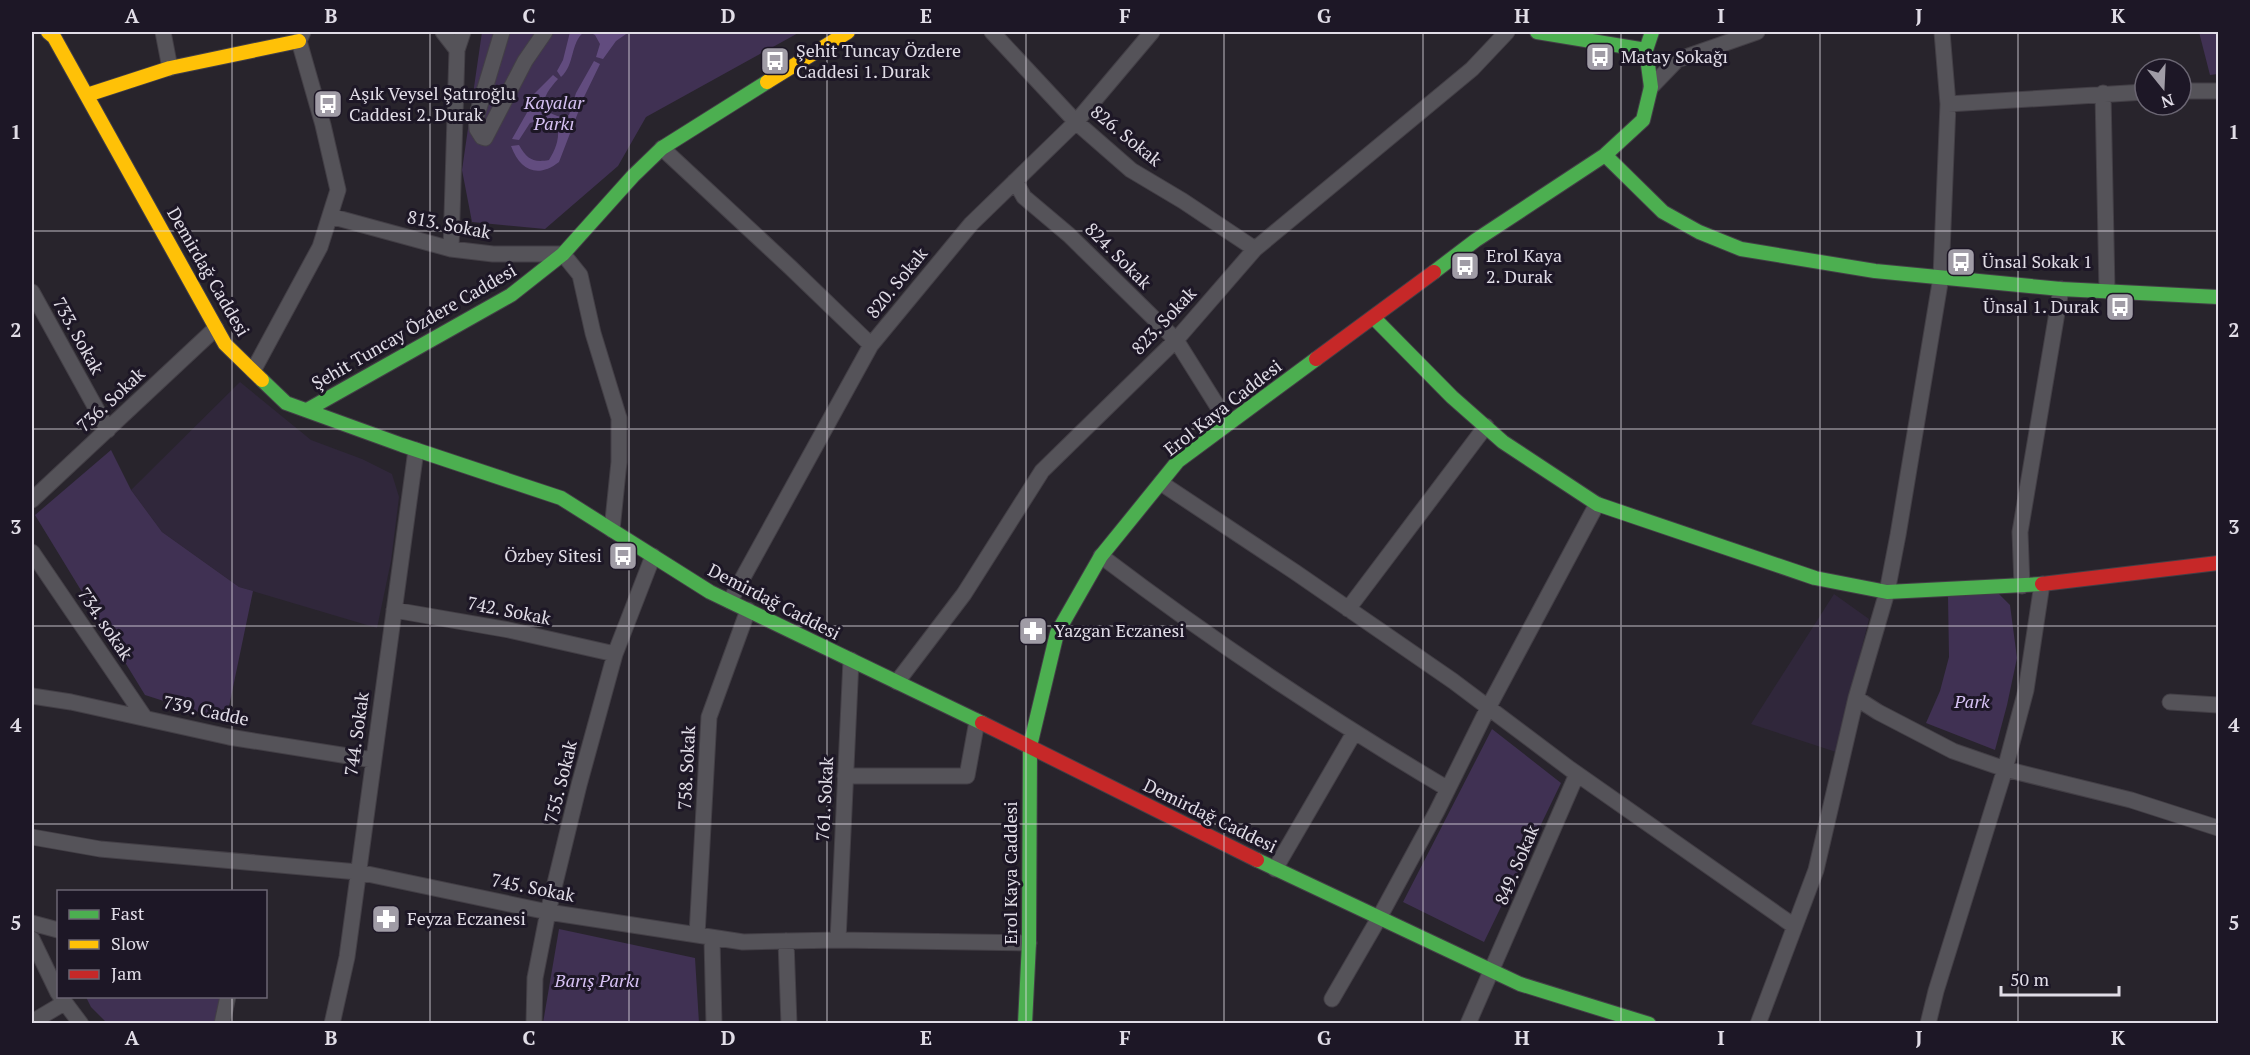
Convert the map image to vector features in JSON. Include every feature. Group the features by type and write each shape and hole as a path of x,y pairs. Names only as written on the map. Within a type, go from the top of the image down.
{"street":[{"name":"Demirdağ Caddesi","path":"48,32 54,37 87,95 225,344 286,403 416,450 561,498 710,592 1030,746 1275,869 1520,984 1649,1023"},
{"path":"164,32 170,68"},
{"path":"443,32 457,50"},
{"path":"451,249 457,50 463,32"},
{"path":"502,32 476,118 477,129 485,138 525,60 544,32"},
{"name":"Şehit Tuncay Özdere Caddesi","path":"307,410 511,295 563,254 633,176 662,148 848,32"},
{"name":"826. Sokak","path":"992,32 1076,122 1131,170 1255,249"},
{"name":"820. Sokak","path":"730,601 871,345 970,224 1076,122 1152,32"},
{"name":"823. Sokak","path":"897,682 964,594 1042,471 1176,340 1255,249 1472,69 1507,32"},
{"path":"1537,32 1646,50"},
{"name":"Erol Kaya Caddesi","path":"1024,1023 1029,943 1030,746 1057,633 1101,556 1178,461 1374,318 1476,240 1605,155 1643,120 1651,87 1646,50 1652,32"},
{"path":"1651,87 1677,60 1757,32"},
{"path":"1758,1023 1816,870 1856,698 1887,592 1941,277 1948,104 1942,32"},
{"path":"87,95 170,68 301,36 338,190 320,247 253,371"},
{"path":"2193,91 2218,91"},
{"path":"1948,104 2133,92"},
{"path":"2103,93 2107,291"},
{"path":"662,148 871,345"},
{"path":"1605,155 1663,212 1699,232 1741,249 1875,271 2061,289 2218,297"},
{"name":"824. Sokak","path":"1015,182 1024,197 1069,235 1176,340 1228,423"},
{"name":"813. Sokak","path":"330,216 451,249 494,254 563,254"},
{"path":"563,254 580,275 593,333 619,418 619,462 612,530"},
{"path":"2022,586 2019,532 2061,289"},
{"name":"733. Sokak","path":"32,292 108,430"},
{"path":"1374,318 1452,397 1503,442 1597,504 1815,578 1887,592 2022,586 2218,563"},
{"name":"736. Sokak","path":"32,500 216,328"},
{"path":"1348,609 1486,426"},
{"name":"744. Sokak","path":"332,1023 347,957 416,450"},
{"path":"1161,483 1348,609 1577,774 1794,926"},
{"path":"1332,999 1379,918 1597,504"},
{"name":"734. sokak","path":"32,552 146,718"},
{"name":"755. Sokak","path":"534,1023 536,978 548,912 579,785 615,654 653,556"},
{"path":"1101,556 1268,677 1354,733 1448,789"},
{"path":"1928,1023 2005,769 2026,690 2042,584"},
{"name":"742. Sokak","path":"394,610 509,630 615,654"},
{"name":"758. Sokak","path":"714,1023 705,937 709,717 748,610"},
{"name":"761. Sokak","path":"838,940 851,660"},
{"name":"739. Cadde","path":"32,696 71,702 229,737 373,760"},
{"path":"1856,698 1953,751 2005,769 2131,800 2218,828"},
{"path":"2170,702 2218,705"},
{"path":"845,776 967,776 977,721"},
{"path":"1275,869 1354,733"},
{"name":"849. Sokak","path":"1468,1023 1577,774"},
{"name":"745. Sokak","path":"32,837 123,852 358,872 548,912 743,942 838,940 1029,943"},
{"path":"32,923 57,930"},
{"path":"32,939 57,990"},
{"path":"786,941 789,1023"},
{"path":"32,1023 61,998 81,1023"},
{"path":"222,1023 228,998"}],"shaded area":[{"path":"570,32 584,32 576,42 569,66 561,77 557,71 563,60"},
{"path":"589,32 629,32 616,41 603,59 596,57 600,44 595,35"},
{"path":"594,61 600,64 584,97 559,162 537,171 524,166 511,146 519,145 528,157 535,160 549,160 558,138 558,129 548,123 538,121 530,123 519,140 512,139 529,109 534,94 553,75 558,79 546,96 543,109 559,116 569,115 576,93"},
{"path":"240,382 311,440 362,459 392,474 399,497 391,561 377,628 239,587 162,532 131,490"},
{"path":"1834,594 1869,619 1836,752 1751,724"}],"green space":[{"name":"Kayalar Parkı","path":"482,32 800,32 646,117 618,166 545,229 472,222 462,170"},
{"path":"2199,32 2218,32 2218,74 2210,75"},
{"path":"111,450 131,490 162,532 239,587 253,591 226,721 145,695 35,515"},
{"name":"Park","path":"1997,592 2010,605 2017,658 1995,750 1926,723 1940,691 1949,657 1948,596"},
{"path":"1492,729 1561,783 1484,942 1403,902"},
{"name":"Barış Parkı","path":"559,929 695,958 699,1023 543,1023"},
{"path":"86,998 224,998 219,1024 107,1023 91,1007"}],"traffic: fast":[{"path":"1537,32 1646,50"},
{"path":"1434,272 1476,240 1605,155 1643,120 1651,87 1646,50 1652,32"},
{"path":"307,410 511,295 563,254 633,176 662,148 767,82"},
{"path":"1605,155 1663,212 1699,232 1741,249 1875,271 2061,289 2218,297"},
{"path":"1374,318 1452,397 1503,442 1597,504 1815,578 1887,592 2042,584"},
{"path":"1025,1024 1029,943 1030,746 1057,633 1101,556 1178,461 1316,359"},
{"path":"262,380 286,403 402,445 561,498 710,592 982,723"},
{"path":"1257,860 1520,984 1649,1024"}],"traffic: slow":[{"path":"48,32 54,37 225,344 262,380"},
{"path":"767,82 848,32"},
{"path":"87,95 170,68 299,41"}],"traffic: jam":[{"path":"1316,359 1434,272"},
{"path":"2042,584 2218,563"},
{"path":"982,723 1257,860"}],"place":[{"name":"Matay Sokağı","path":"1600,57"},
{"name":"Şehit Tuncay Özdere Caddesi 1. Durak","path":"775,61"},
{"name":"Aşık Veysel Şatıroğlu Caddesi 2. Durak","path":"328,104"},
{"name":"Ünsal Sokak 1","path":"1961,262"},
{"name":"Erol Kaya 2. Durak","path":"1465,266"},
{"name":"Ünsal 1. Durak","path":"2120,307"},
{"name":"Özbey Sitesi","path":"623,556"},
{"name":"Yazgan Eczanesi","path":"1033,631"},
{"name":"Feyza Eczanesi","path":"386,919"}]}
